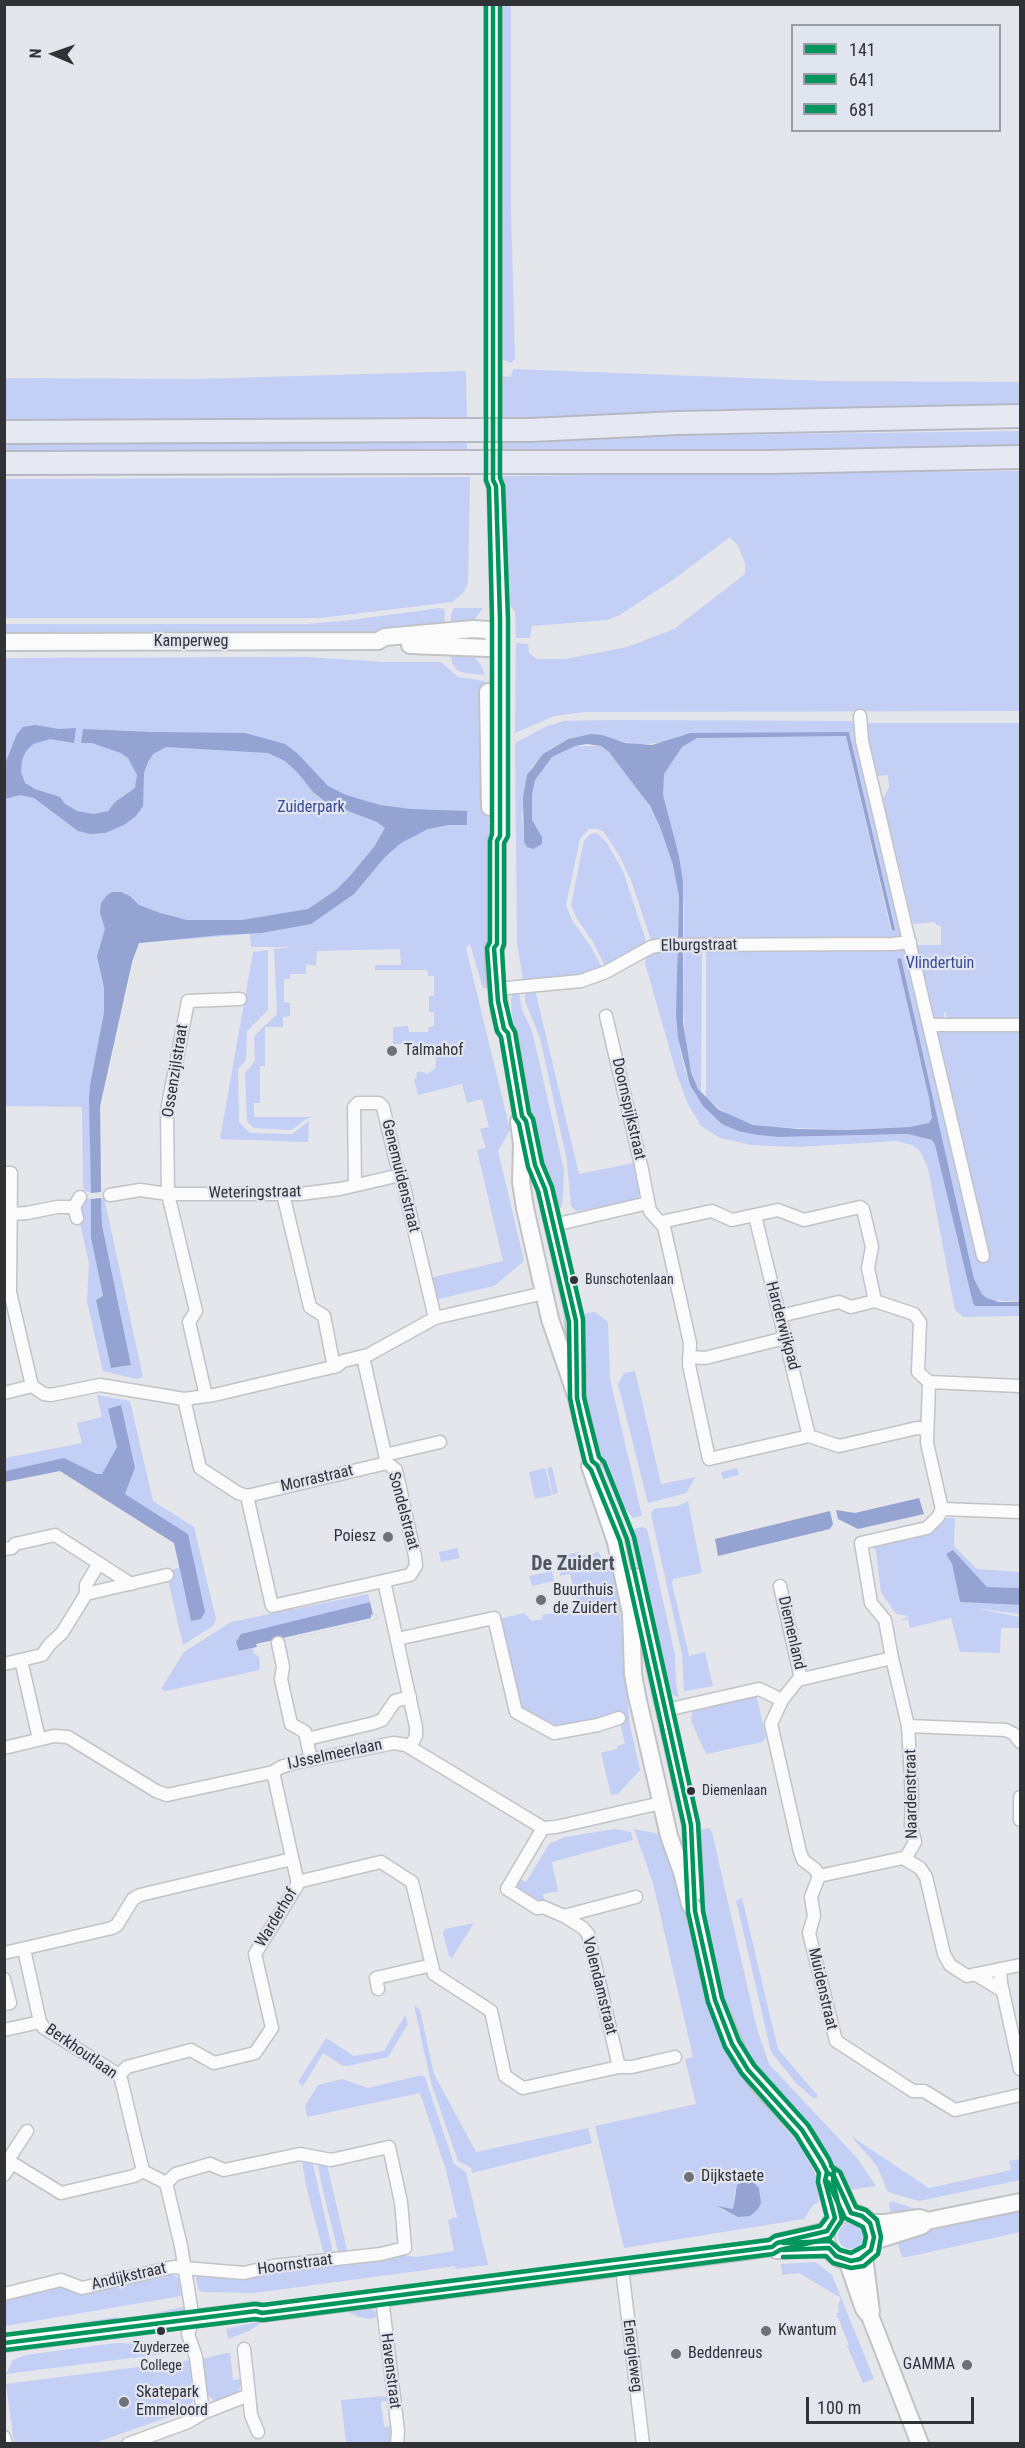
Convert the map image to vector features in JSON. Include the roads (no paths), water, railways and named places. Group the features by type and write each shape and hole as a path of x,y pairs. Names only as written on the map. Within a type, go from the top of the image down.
{"highway":[{"path":"4,432 531,430 678,423 1020,416"},
{"path":"4,463 710,463 1020,457"}],"main road":[{"path":"493,4 493,480 496,486 492,639 500,836 496,841 497,944 500,948 501,989 511,1028 508,1033 522,1116 526,1121 536,1165 546,1189 576,1322 577,1398 592,1461 590,1466 612,1527 632,1612 633,1674 641,1716 669,1836 690,1904 695,1911"},
{"name":"Kamperweg","path":"4,642 492,639"},
{"path":"522,1116 519,1122 522,1144 521,1182 530,1231 555,1335 564,1355 572,1388 577,1398"},
{"path":"530,1231 554,1225"},
{"path":"544,1293 568,1287"},
{"path":"592,1461 597,1465 627,1539 692,1830 695,1911 715,2000 732,2044 759,2085 808,2138 827,2172 834,2176 851,2212 862,2216 870,2223 874,2232 871,2250 856,2260 847,2260 837,2256 829,2248 777,2250 772,2247"},
{"path":"641,1716 666,1710"},
{"path":"661,1803 685,1798"},
{"path":"827,2172 825,2181 831,2224 829,2248"},
{"path":"874,2241 921,2226 927,2221 1020,2202"},
{"path":"4,2354 190,2325 256,2311 262,2313 772,2247 777,2243 831,2224 851,2212"},
{"path":"870,2223 920,2218 927,2221"},
{"path":"864,2256 872,2308 870,2316"},
{"path":"847,2260 864,2309 870,2316 920,2444"},
{"path":"4,2343 190,2325"}],"street":[{"path":"860,716 862,737 878,780 910,942 983,1256"},
{"name":"Elburgstraat","path":"501,989 581,981 606,972 651,947 910,942"},
{"name":"Ossenzijlstraat","path":"168,1194 167,1111 188,1001 240,999"},
{"name":"Doornspijkstraat","path":"606,1016 648,1203"},
{"path":"929,1025 1020,1025"},
{"name":"Genemuidenstraat","path":"355,1185 354,1107 358,1103 379,1103 383,1107 435,1318"},
{"path":"4,1173 11,1173 10,1292 32,1386"},
{"name":"Weteringstraat","path":"110,1196 140,1190 168,1194 300,1194 400,1175"},
{"path":"168,1194 196,1311 189,1322 206,1396"},
{"path":"283,1194 310,1307 324,1316 334,1367"},
{"path":"554,1225 648,1203 650,1211 661,1222 690,1343 689,1371 708,1462 809,1436 839,1446 917,1428 927,1429"},
{"path":"10,1214 57,1207 77,1207"},
{"path":"661,1222 712,1211 732,1220 778,1210 804,1220 860,1207 863,1209 872,1247 868,1268 875,1301"},
{"name":"Harderwijkpad","path":"755,1216 809,1436"},
{"path":"4,1392 32,1386 47,1395 100,1384 184,1399 206,1396 334,1367 343,1361 363,1357 435,1318 544,1293"},
{"path":"780,1316 839,1302 851,1307 875,1301 914,1314 920,1322 918,1372 929,1382 1020,1386"},
{"path":"689,1357 705,1358 785,1338"},
{"name":"Sondelstraat","path":"247,1496 272,1606 413,1574 417,1562 396,1470 386,1459 363,1357"},
{"path":"929,1382 927,1443 942,1509 938,1517 927,1528 861,1543 871,1603 885,1620 908,1726 1006,1730 1019,1736"},
{"path":"184,1399 200,1468 238,1493 247,1496"},
{"name":"Sondelstraat","path":"386,1459 440,1442"},
{"name":"Morrastraat","path":"247,1496 386,1459"},
{"path":"942,1509 1020,1512"},
{"path":"4,1549 12,1548 15,1544 55,1535 131,1584"},
{"path":"4,1664 42,1655 62,1633 86,1594 86,1585 99,1563"},
{"path":"86,1594 167,1575"},
{"path":"384,1581 417,1731 410,1747"},
{"name":"Diemenland","path":"780,1586 801,1679"},
{"path":"397,1639 494,1618 516,1712 554,1733 598,1725 619,1718"},
{"path":"278,1643 283,1667 281,1679 291,1724 305,1732 312,1760"},
{"path":"892,1658 801,1679 791,1686 773,1716 772,1727 803,1860 815,1869 819,1876 905,1859 920,1868 927,1879 946,1959 950,1965 966,1976 1020,1965"},
{"path":"21,1660 39,1739"},
{"path":"666,1710 761,1689 782,1700"},
{"name":"IJsselmeerlaan","path":"307,1739 382,1720 395,1701 410,1697"},
{"name":"Naardenstraat","path":"905,1859 915,1842 911,1826 912,1797 908,1726"},
{"name":"IJsselmeerlaan","path":"4,1748 58,1736 73,1739 156,1791 165,1794 273,1772 281,1767 387,1743 402,1744 543,1828"},
{"path":"273,1772 297,1882 378,1863 389,1867 412,1882 434,1974 491,2011 505,2076 523,2088 675,2057"},
{"path":"1020,1797 1020,1818"},
{"path":"543,1828 661,1803"},
{"name":"Volendamstraat","path":"543,1828 507,1889 537,1908 543,1907 564,1916 582,1928 590,1937 619,2067"},
{"path":"4,1953 114,1927 133,1899 138,1896 292,1859"},
{"name":"Muidenstraat","path":"819,1876 812,1897 814,1916 809,1933 836,2041 913,2091 924,2091 954,2110 1020,2095"},
{"name":"Warderhof","path":"119,2075 127,2067 191,2050 214,2063 255,2053 272,2028 255,1954 298,1884 297,1882"},
{"path":"564,1916 636,1897"},
{"name":"Berkhoutlaan","path":"24,1949 40,2022 45,2030 119,2075 143,2170"},
{"path":"378,1989 376,1978 432,1965"},
{"path":"1000,1969 1020,2069"},
{"path":"975,1974 1003,1991"},
{"path":"4,1979 10,2003 4,2004"},
{"path":"4,2030 40,2022"},
{"path":"4,2175 8,2160 27,2131"},
{"name":"Hoornstraat","path":"166,2183 178,2173 210,2164 224,2170 300,2154 331,2160 389,2147 401,2202 405,2248 381,2254 273,2266 244,2273 185,2267"},
{"path":"8,2160 61,2193 134,2176 143,2170 166,2183 185,2267 190,2325 203,2413"},
{"name":"Andijkstraat","path":"4,2294 61,2280 80,2288 173,2267 185,2267"},
{"name":"Energieweg","path":"622,2268 643,2444"},
{"name":"Havenstraat","path":"382,2298 398,2431 397,2444"},
{"path":"244,2349 251,2415 258,2432"},
{"path":"128,2444 188,2422 203,2413 249,2395"},
{"path":"4,2438 6,2444"}],"place":[{"name":"Talmahof","path":"392,1051"},
{"name":"Bunschotenlaan","path":"574,1280"},
{"name":"Poiesz","path":"388,1537"},
{"name":"Buurthuis de Zuidert","path":"541,1600"},
{"name":"Diemenlaan","path":"691,1791"},
{"name":"Dijkstaete","path":"689,2177"},
{"name":"Zuyderzee College","path":"161,2331"},
{"name":"Kwantum","path":"766,2331"},
{"name":"Beddenreus","path":"676,2354"},
{"name":"GAMMA","path":"967,2365"},
{"name":"Skatepark Emmeloord","path":"124,2402"}],"district":[{"name":"De Zuidert","path":"573,1565"}],"park label":[{"name":"Zuiderpark","path":"311,808"},
{"name":"Vlindertuin","path":"940,964"}]}
